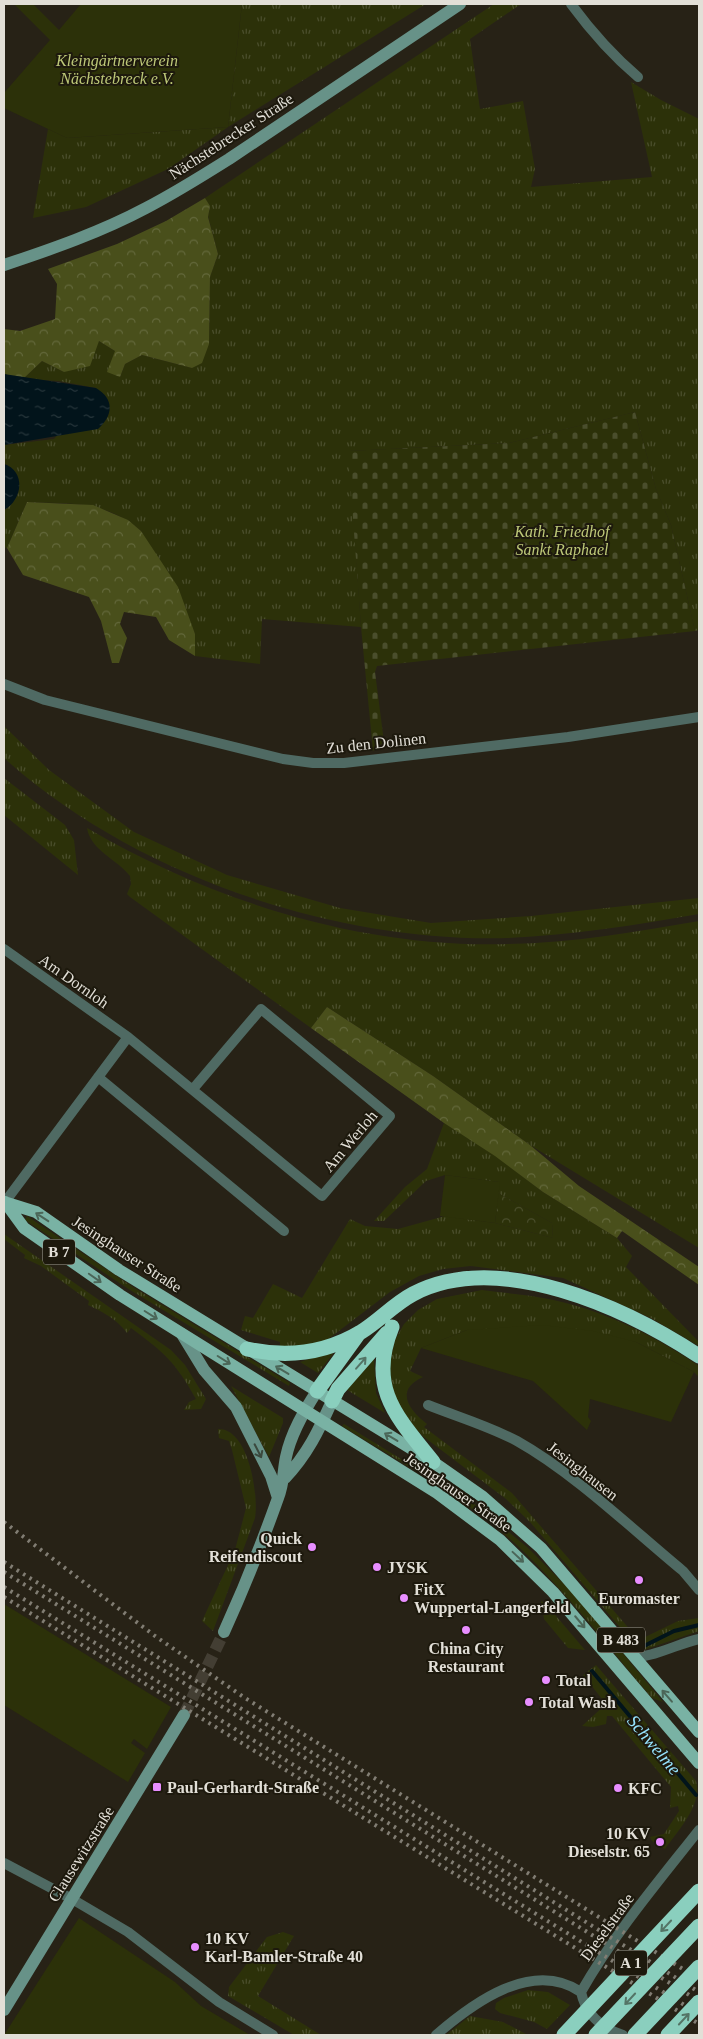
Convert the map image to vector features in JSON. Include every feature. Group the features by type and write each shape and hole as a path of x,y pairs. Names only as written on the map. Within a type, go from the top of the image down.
{"highway":[{"path":"247,1349 285,1355 312,1352 360,1332 413,1294 437,1285 462,1279 493,1279 564,1290 632,1318 699,1356"},
{"path":"332,1401 338,1389 392,1327 413,1294"},
{"path":"392,1327 385,1344 383,1364 384,1389 397,1418 433,1462"},
{"path":"317,1392 360,1332"},
{"name":"A 1","path":"564,2035 699,1891"},
{"name":"A 1","path":"596,2035 699,1926"},
{"path":"635,2035 699,1967"},
{"path":"668,2035 699,2002"}],"main road":[{"name":"Jesinghauser Straße","path":"4,1202 24,1228 120,1295 437,1494 500,1540 553,1592 699,1763"},
{"name":"Jesinghauser Straße","path":"4,1202 36,1212 119,1270 433,1462 483,1497 541,1548 699,1732"}],"street":[{"name":"Nächstebrecker Straße","path":"4,265 98,231 185,186 229,159 460,4"},
{"path":"572,4 592,32 618,60 638,77"},
{"name":"Zu den Dolinen","path":"4,684 45,700 283,759 313,763 344,763 568,737 699,717"},
{"name":"Am Dornloh","path":"4,949 128,1037"},
{"name":"Am Werloh","path":"128,1037 322,1196 390,1116 261,1009 193,1089"},
{"path":"4,1202 128,1037"},
{"path":"98,1077 284,1231"},
{"path":"182,1334 204,1370 236,1407 272,1476 278,1498"},
{"path":"224,1632 249,1576 278,1498 285,1478 286,1457 304,1411 317,1392"},
{"path":"285,1478 300,1462 323,1422 332,1401"},
{"name":"Jesinghausen","path":"428,1406 490,1429 516,1441 548,1461 683,1571 699,1590"},
{"path":"635,1657 648,1656 699,1639"},
{"name":"Clausewitzstraße","path":"4,2010 184,1715"},
{"name":"Dieselstraße","path":"581,1992 593,1971 699,1830"},
{"path":"4,1863 72,1899 128,1932 219,2002 273,2035"},
{"path":"436,2035 480,2002 521,1982 546,1981 567,1983 581,1992 588,2011 606,2030 623,2035"}],"green space":[{"name":"Kleingärtnerverein Nächstebreck e.V.","path":"14,4 33,4 59,30 81,4 242,4 228,127 67,138 4,108 4,93 50,40"},
{"path":"242,4 426,4 228,127"},
{"path":"494,4 521,4 470,39 480,109 523,101 535,169 531,187 652,177 631,82 699,119 699,630 695,631 671,525 656,489 635,412 509,443 349,451 361,627 262,619 260,664 195,656 195,634 141,531 128,521 114,514 101,509 73,504 27,502 7,548 4,547 4,510 7,508 8,465 4,464 4,445 54,439 96,388 59,381 23,379 42,361 64,372 99,341 115,351 120,377 125,364 142,355 192,368 209,344 210,277 218,254 208,216 210,206 205,198"},
{"path":"228,127 168,169 86,207 33,218 48,129 67,138"},
{"path":"205,198 210,206 208,217 218,254 210,277 209,344 202,363 192,368 142,355 125,364 120,377 107,372 115,351 99,341 90,366 64,372 42,361 23,379 4,374 4,329 20,331 55,319 57,284 48,269 117,244 166,221"},
{"name":"Kath. Friedhof Sankt Raphael","path":"635,412 656,489 671,525 695,631 377,666 375,672 384,742 373,751 361,627 348,451 509,443"},
{"path":"27,502 93,505 128,520 141,531 178,587 195,634 195,656 169,640 156,617 124,612 120,624 127,638 119,663 112,663 101,621 89,597 23,575 7,548"},
{"path":"4,726 49,770 134,832 227,875 340,908 431,923 531,916 699,898 699,914 604,929 508,938 442,936 374,928 306,914 240,894 175,868 113,836 56,800 4,758"},
{"path":"4,778 65,825 74,840 78,875 4,815"},
{"path":"87,828 135,854 186,878 237,898 343,929 398,938 453,943 508,944 556,942 699,921 699,1248 530,1145 433,1076 327,1007 311,1028 130,897 127,894 131,884 130,876 99,849 89,836"},
{"path":"327,1007 433,1076 530,1145 579,1186 699,1267 699,1285 622,1231 617,1238 543,1192 495,1156 444,1123 311,1028"},
{"path":"444,1123 495,1155 543,1192 617,1238 632,1256 626,1267 699,1342 699,1346 651,1318 563,1278 471,1266 443,1269 419,1276 390,1292 327,1340 308,1345 280,1347 280,1342 241,1330 245,1316 253,1318 273,1284 302,1298 350,1219 365,1226 398,1229 445,1216 495,1223 553,1238 552,1223 498,1193 499,1182 445,1175 426,1181 384,1221 374,1221 405,1187 427,1169"},
{"path":"445,1175 500,1182 495,1223 440,1216"},
{"path":"498,1193 552,1223 553,1238 495,1223"},
{"path":"27,1216 133,1287 290,1383 289,1386 130,1290 25,1220"},
{"path":"4,1234 171,1350 185,1365 206,1399 201,1409 184,1410 189,1402 196,1399 175,1367 153,1344 131,1328 127,1333 114,1320 88,1305 89,1301 41,1266 24,1258 25,1255 4,1239"},
{"path":"482,1290 564,1302 605,1315 663,1343 699,1366 699,1377 694,1372 636,1342 467,1330 421,1348 410,1371 423,1377 414,1382 409,1388 407,1400 415,1413 427,1424 424,1427 512,1493 639,1640 678,1621 699,1618 699,1631 644,1650 636,1646 530,1522 506,1499 424,1437 411,1424 394,1398 389,1366 395,1340 404,1324 418,1310 437,1299"},
{"path":"542,1325 593,1331 636,1342 694,1372 671,1422 590,1399 588,1417 591,1421 587,1430 533,1381 421,1348 467,1330"},
{"path":"331,1352 333,1354 318,1373 300,1362"},
{"path":"374,1359 376,1393 385,1413 347,1390"},
{"path":"231,1386 283,1418 283,1423 269,1457"},
{"path":"344,1424 473,1503 527,1547 573,1593 663,1702 652,1698 556,1585 501,1531 435,1483 342,1426"},
{"path":"218,1429 229,1432 237,1439 244,1451 250,1465 256,1508 255,1518 213,1631 202,1621 235,1550 246,1508 229,1441 219,1438"},
{"path":"541,1601 545,1603 585,1650 568,1648 544,1619"},
{"path":"4,1604 171,1707 147,1749 134,1739 131,1743 145,1753 128,1782 4,1705"},
{"path":"596,1665 696,1781 696,1799 693,1808 665,1849 652,1841 650,1837 664,1834 679,1811 678,1806 670,1808 671,1787 612,1716 607,1716 606,1724 593,1727 582,1726 606,1704 583,1675"},
{"path":"79,1918 175,1982 201,2006 250,2035 4,2035"},
{"path":"283,1932 294,1936 258,1996 321,2035 294,2035 228,1996 229,1987 267,1937"},
{"path":"528,1990 548,1992 570,2005 547,2029 534,2022 500,2013 495,2009 496,2003 504,1998"},
{"path":"470,2016 503,2022 528,2035 446,2035"}],"water":[{"path":"4,374 96,388 102,392 109,402 110,408 107,419 98,429 4,445"},
{"path":"4,464 16,473 19,479 19,486 15,500 4,510"}],"waterway":[{"path":"644,1646 674,1631 699,1625"},
{"name":"Schwelme","path":"592,1671 696,1795"}],"tunnel":[{"path":"184,1715 224,1632"}],"railway":[{"path":"4,1522 155,1636 245,1698 699,1979"},
{"path":"4,1562 699,1992"},
{"path":"4,1572 699,2001"},
{"path":"4,1587 699,2014"},
{"path":"4,1597 699,2024"}],"place":[{"name":"Quick Reifendiscout","path":"312,1547"},
{"name":"JYSK","path":"377,1567"},
{"name":"Euromaster","path":"639,1580"},
{"name":"FitX Wuppertal-Langerfeld","path":"404,1598"},
{"name":"China City Restaurant","path":"466,1630"},
{"name":"Total","path":"546,1680"},
{"name":"Total Wash","path":"529,1702"},
{"name":"Paul-Gerhardt-Straße","path":"157,1787"},
{"name":"KFC","path":"618,1788"},
{"name":"10 KV Dieselstr. 65","path":"660,1842"},
{"name":"10 KV Karl-Bamler-Straße 40","path":"195,1947"}]}
